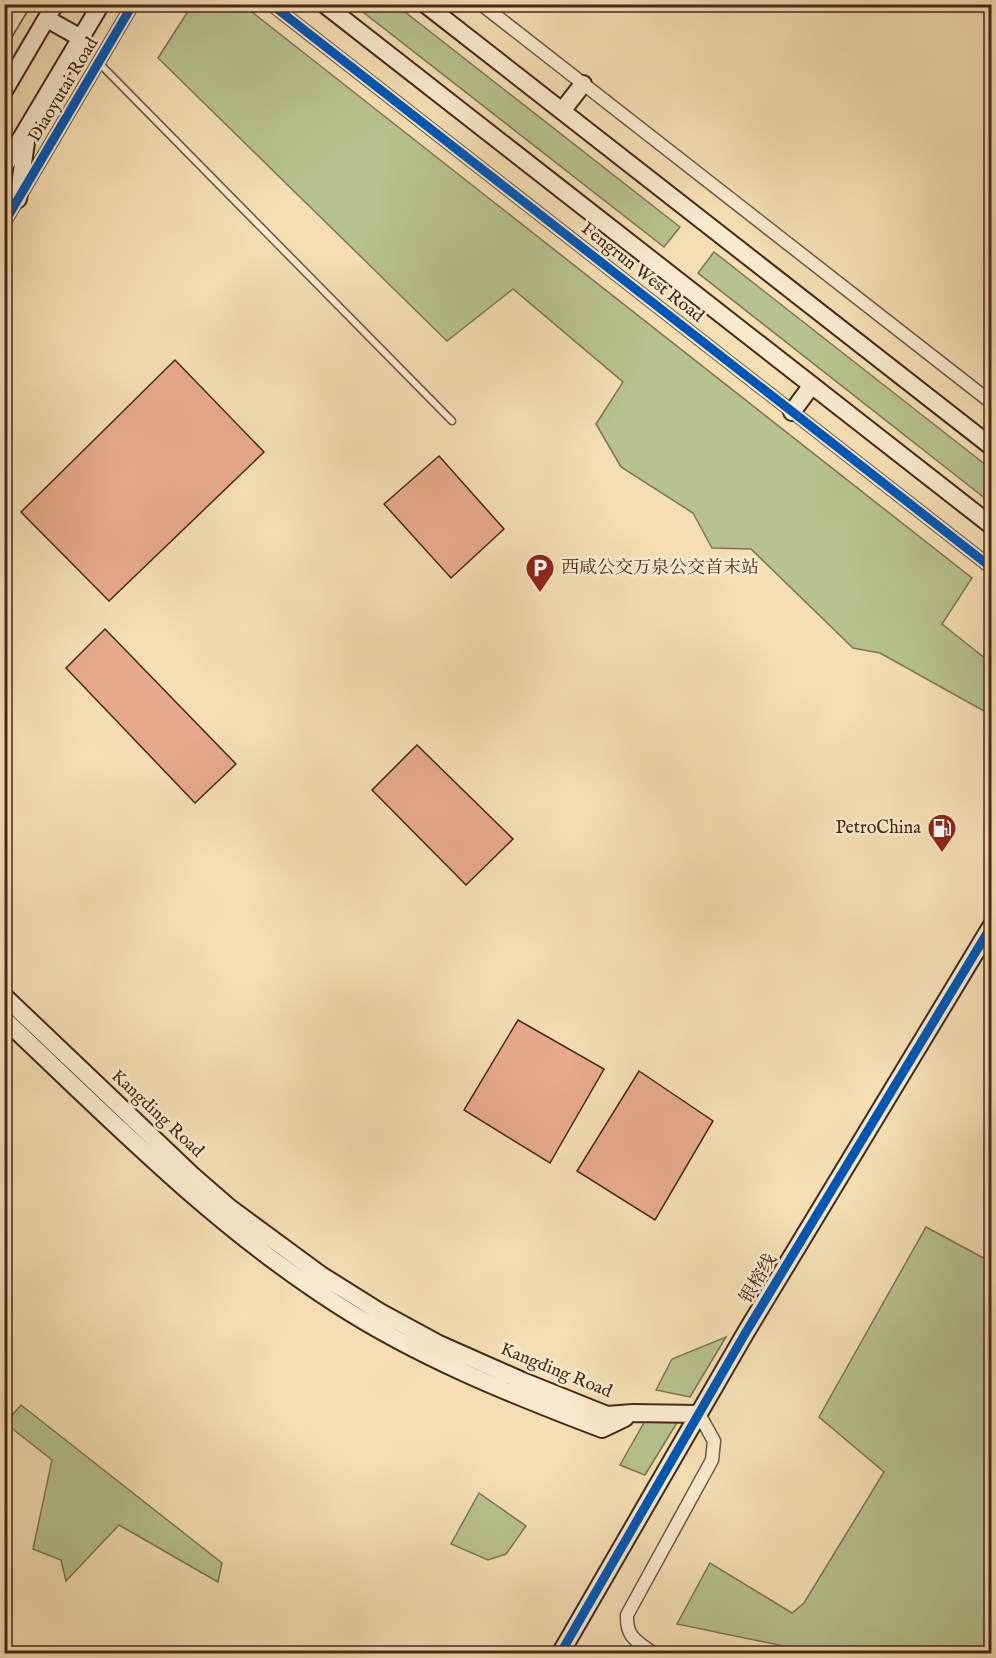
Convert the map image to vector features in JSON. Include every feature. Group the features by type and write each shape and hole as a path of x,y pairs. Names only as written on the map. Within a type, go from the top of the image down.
{"main road":[{"name":"Diaoyutai Road","path":"4,167 101,4"},
{"name":"Fengrun West Road","path":"324,4 992,526"},
{"path":"425,4 992,447"},
{"path":"4,91 51,12 81,38"},
{"path":"4,69 28,51"},
{"path":"562,111 584,84"},
{"path":"18,200 28,128"},
{"path":"792,412 812,386"},
{"name":"银榕线","path":"560,1653 699,1414 992,925"},
{"name":"Kangding Road","path":"4,996 192,1175 230,1208 321,1275 380,1312 439,1344 607,1415 633,1413"},
{"name":"Kangding Road","path":"4,1018 176,1182 255,1247 336,1304 431,1358 529,1401 602,1429 633,1413"},
{"path":"633,1413 699,1414"}],"street":[{"path":"4,37 24,4"},
{"name":"Diaoyutai Road","path":"4,223 133,4"},
{"name":"Fengrun West Road","path":"271,4 992,568"},
{"path":"481,4 992,403"},
{"path":"654,1653 632,1638 626,1628 627,1615 712,1460 714,1441 699,1414"}],"lane":[{"path":"99,63 452,421"}],"green space":[{"path":"192,5 243,5 972,578 942,624 991,663 991,715 880,653 853,648 751,549 712,548 693,513 621,467 596,424 623,382 513,289 447,341 158,58"},
{"path":"354,5 396,5 680,227 664,247"},
{"path":"714,252 991,469 991,503 698,273"},
{"path":"926,1227 991,1262 991,1653 817,1653 677,1624 710,1563 792,1613 804,1603 884,1472 819,1417"},
{"path":"726,1337 690,1397 656,1390 672,1359"},
{"path":"21,1405 222,1563 218,1582 119,1525 66,1581 61,1560 33,1549 52,1460 5,1423"},
{"path":"650,1412 681,1416 645,1475 620,1465"},
{"path":"479,1493 526,1526 506,1554 488,1560 451,1544"}],"building":[{"path":"175,360 264,452 109,601 21,512"},
{"path":"439,456 504,529 451,578 384,504"},
{"path":"105,629 236,764 195,803 66,668"},
{"path":"417,745 513,839 466,885 372,790"},
{"path":"518,1020 604,1069 550,1163 464,1110"},
{"path":"639,1071 713,1121 655,1220 577,1171"}],"cycle path":[{"path":"4,223 133,4"},
{"path":"271,4 992,568"},
{"path":"560,1654 746,1332 992,925"}],"place":[{"name":"西咸公交万泉公交首末站","path":"540,594"},
{"name":"PetroChina","path":"942,854"}]}
